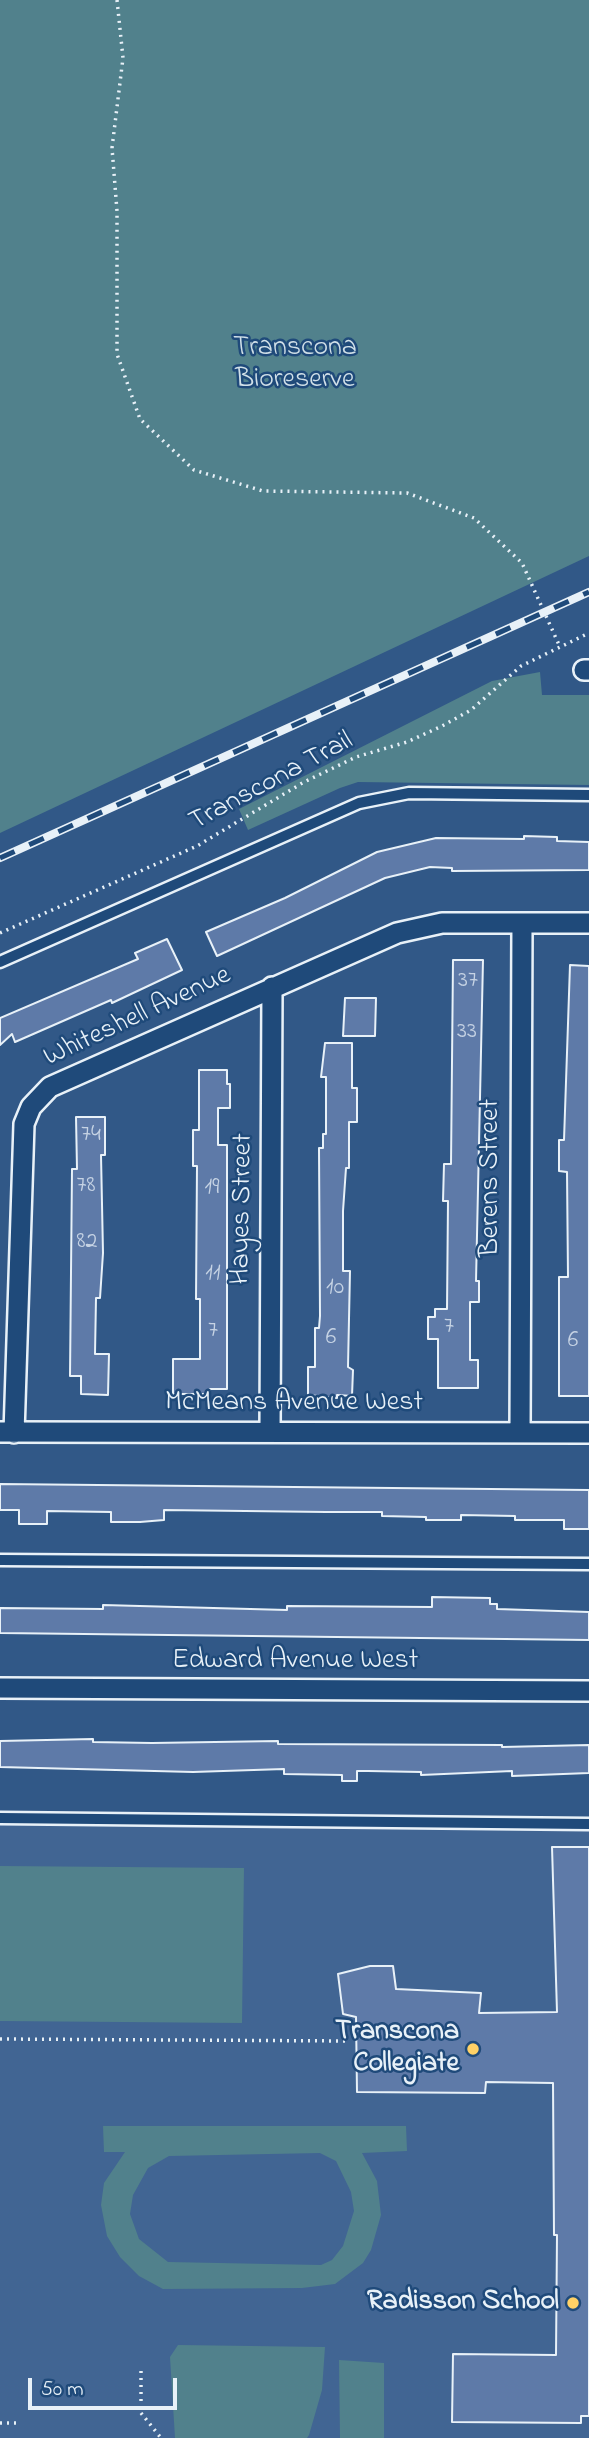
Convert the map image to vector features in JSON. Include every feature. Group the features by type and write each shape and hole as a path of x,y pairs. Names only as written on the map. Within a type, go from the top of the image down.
{"street":[{"name":"Whiteshell Avenue","path":"7,1433 23,1142 31,1107 50,1087 397,933 442,923 589,923"},
{"name":"Berens Street","path":"520,1433 522,923"},
{"name":"Hayes Street","path":"270,1432 272,987"},
{"name":"McMeans Avenue West","path":"7,1433 589,1433"},
{"name":"Edward Avenue West","path":"0,1688 589,1691"}],"lane":[{"path":"0,962 359,803 409,793 589,795"},
{"path":"0,1560 589,1564"},
{"path":"0,1818 589,1825"}],"path":[{"path":"117,0 123,58 112,148 117,211 117,354 140,419 194,470 263,491 407,493 474,517 522,563 560,647"},
{"name":"Transcona Trail","path":"0,933 197,846 304,782 356,757 407,742 442,726 471,710 521,666 589,633"},
{"path":"0,2039 350,2041"},
{"path":"141,2371 141,2413 161,2438"},
{"path":"0,2423 17,2423"}],"shaded area":[{"path":"0,1818 589,1824 589,2438 0,2438"}],"green space":[{"name":"Transcona Bioreserve","path":"0,0 589,0 589,556 0,833"},
{"path":"540,672 542,695 589,695 589,785 358,782 248,830 239,809 492,681"},
{"path":"0,1866 244,1868 242,2023 0,2021"},
{"path":"103,2126 406,2126 407,2151 362,2153 377,2181 381,2215 371,2250 363,2263 335,2284 302,2288 163,2289 139,2276 120,2257 107,2236 101,2205 104,2183 125,2152 104,2152","holes":["320,2153 336,2161 351,2192 354,2211 343,2246 332,2260 321,2265 168,2262 139,2239 130,2214 133,2195 148,2168 169,2156"]},
{"path":"178,2345 325,2347 322,2390 307,2438 175,2438 170,2357"},
{"path":"339,2360 384,2363 384,2438 340,2438"}],"building":[{"path":"524,836 589,842 589,870 452,871 452,868 430,867 385,878 217,956 206,932 285,898 377,852 436,838 524,839"},
{"path":"167,939 182,970 112,1003 111,1000 15,1042 12,1034 0,1045 0,1018 138,959 135,953"},
{"path":"453,960 483,960 476,1281 479,1281 479,1302 470,1302 470,1360 478,1360 478,1388 438,1388 438,1339 428,1339 428,1317 435,1317 435,1309 447,1309 448,1201 443,1201 444,1164 451,1164"},
{"path":"570,965 589,966 589,1396 559,1396 559,1277 568,1277 567,1172 559,1171 559,1140 564,1140"},
{"path":"345,998 376,998 375,1036 343,1036"},
{"path":"325,1043 352,1043 352,1088 357,1088 357,1122 349,1122 349,1168 346,1168 343,1211 343,1271 350,1271 348,1367 353,1370 352,1396 337,1395 337,1398 308,1395 308,1367 315,1367 315,1328 319,1328 320,1316 319,1148 323,1148 323,1134 326,1134 326,1077 321,1077"},
{"path":"199,1070 227,1070 227,1084 230,1084 230,1108 218,1108 218,1145 227,1145 227,1389 210,1389 210,1394 173,1394 173,1359 200,1359 200,1299 196,1299 197,1166 193,1166 193,1130 199,1130"},
{"path":"76,1117 105,1117 105,1155 101,1155 103,1253 100,1298 96,1298 95,1354 109,1354 108,1395 81,1394 81,1376 70,1376 72,1169 77,1169"},
{"path":"0,1484 589,1490 589,1529 564,1529 564,1520 515,1520 515,1516 461,1515 461,1520 426,1520 426,1517 382,1516 382,1512 164,1510 164,1520 140,1522 111,1522 111,1512 47,1511 47,1524 19,1524 19,1510 0,1510"},
{"path":"432,1597 490,1598 490,1604 497,1604 497,1609 589,1612 589,1640 0,1633 0,1608 103,1609 103,1605 287,1610 287,1606 432,1607"},
{"path":"93,1739 93,1742 152,1743 278,1741 278,1744 502,1747 589,1745 589,1773 512,1776 512,1771 421,1775 421,1772 357,1771 357,1781 342,1781 342,1775 284,1774 284,1769 193,1772 0,1767 0,1741"},
{"name":"Transcona Collegiate","path":"552,1847 589,1847 589,2416 581,2416 581,2423 452,2422 453,2354 556,2355 557,2235 554,2235 553,2083 486,2082 485,2093 357,2092 356,2017 343,2014 338,1974 370,1966 393,1966 396,1989 481,1993 479,2013 557,2012"}],"railway":[{"path":"0,858 589,592"}],"place":[{"name":"Transcona Collegiate","path":"473,2049"},
{"name":"Radisson School","path":"573,2303"}]}
